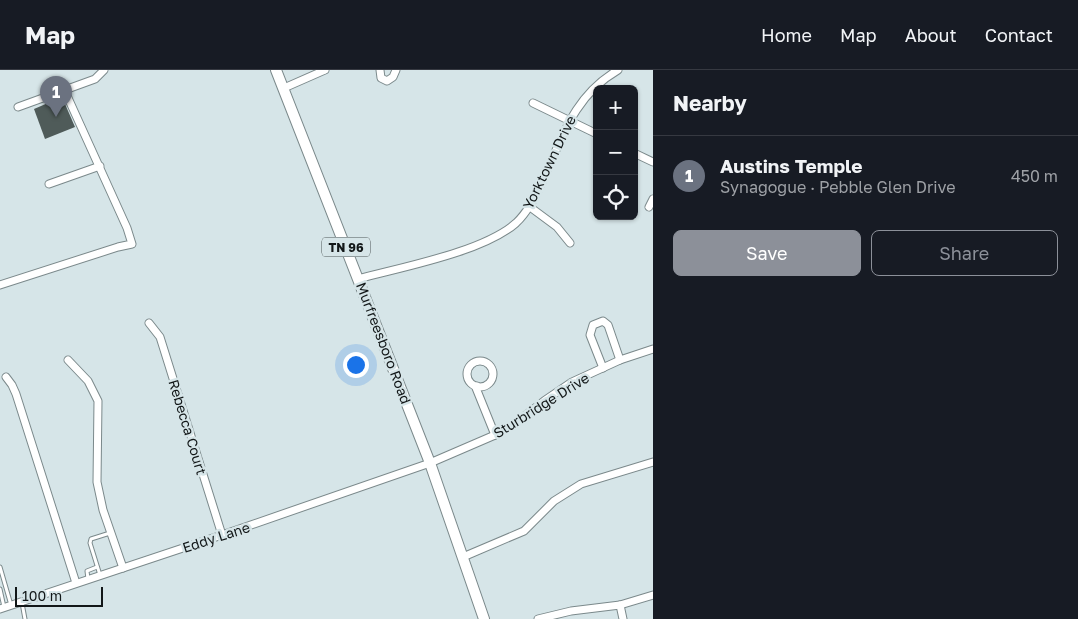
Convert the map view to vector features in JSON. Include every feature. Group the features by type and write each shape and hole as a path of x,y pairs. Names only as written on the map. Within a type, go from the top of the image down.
{"main road":[{"name":"Murfreesboro Road","path":"276,70 430,463 484,619"}],"street":[{"path":"18,107 95,79 104,70"},
{"path":"284,88 325,70"},
{"path":"380,70 381,78 387,81 393,77 396,70"},
{"name":"Yorktown Drive","path":"358,279 446,255 485,241 503,232 516,222 530,207 569,121 587,94 602,79 618,70"},
{"path":"0,285 132,244 100,166 64,89"},
{"path":"533,103 593,132"},
{"path":"638,155 653,162"},
{"path":"49,184 100,166"},
{"path":"649,207 653,200"},
{"path":"530,207 557,227 570,243"},
{"path":"603,368 590,335 593,325 603,321 608,325 620,360"},
{"name":"Rebecca Court","path":"149,323 160,337 222,535"},
{"name":"Sturbridge Drive","path":"430,463 495,435 513,425 572,382 620,360 653,349"},
{"path":"68,360 88,381 98,401 96,482 110,533 123,568"},
{"path":"6,377 16,394 76,584"},
{"path":"477,386 479,398 495,435"},
{"path":"463,557 524,531 554,500 581,484 653,462"},
{"name":"Eddy Lane","path":"5,607 430,463"},
{"path":"538,619 571,611 620,606 653,595"},
{"path":"620,606 623,619"}],"lane":[{"path":"100,576 90,543 91,539 110,533"},
{"path":"0,567 5,607"},
{"path":"88,580 87,571 97,567"},
{"path":"0,589 5,607"},
{"path":"21,602 25,619"}],"building":[{"path":"62,97 75,127 45,139 34,109"}],"place":[{"name":"Austins Temple","path":"56,117"}]}
